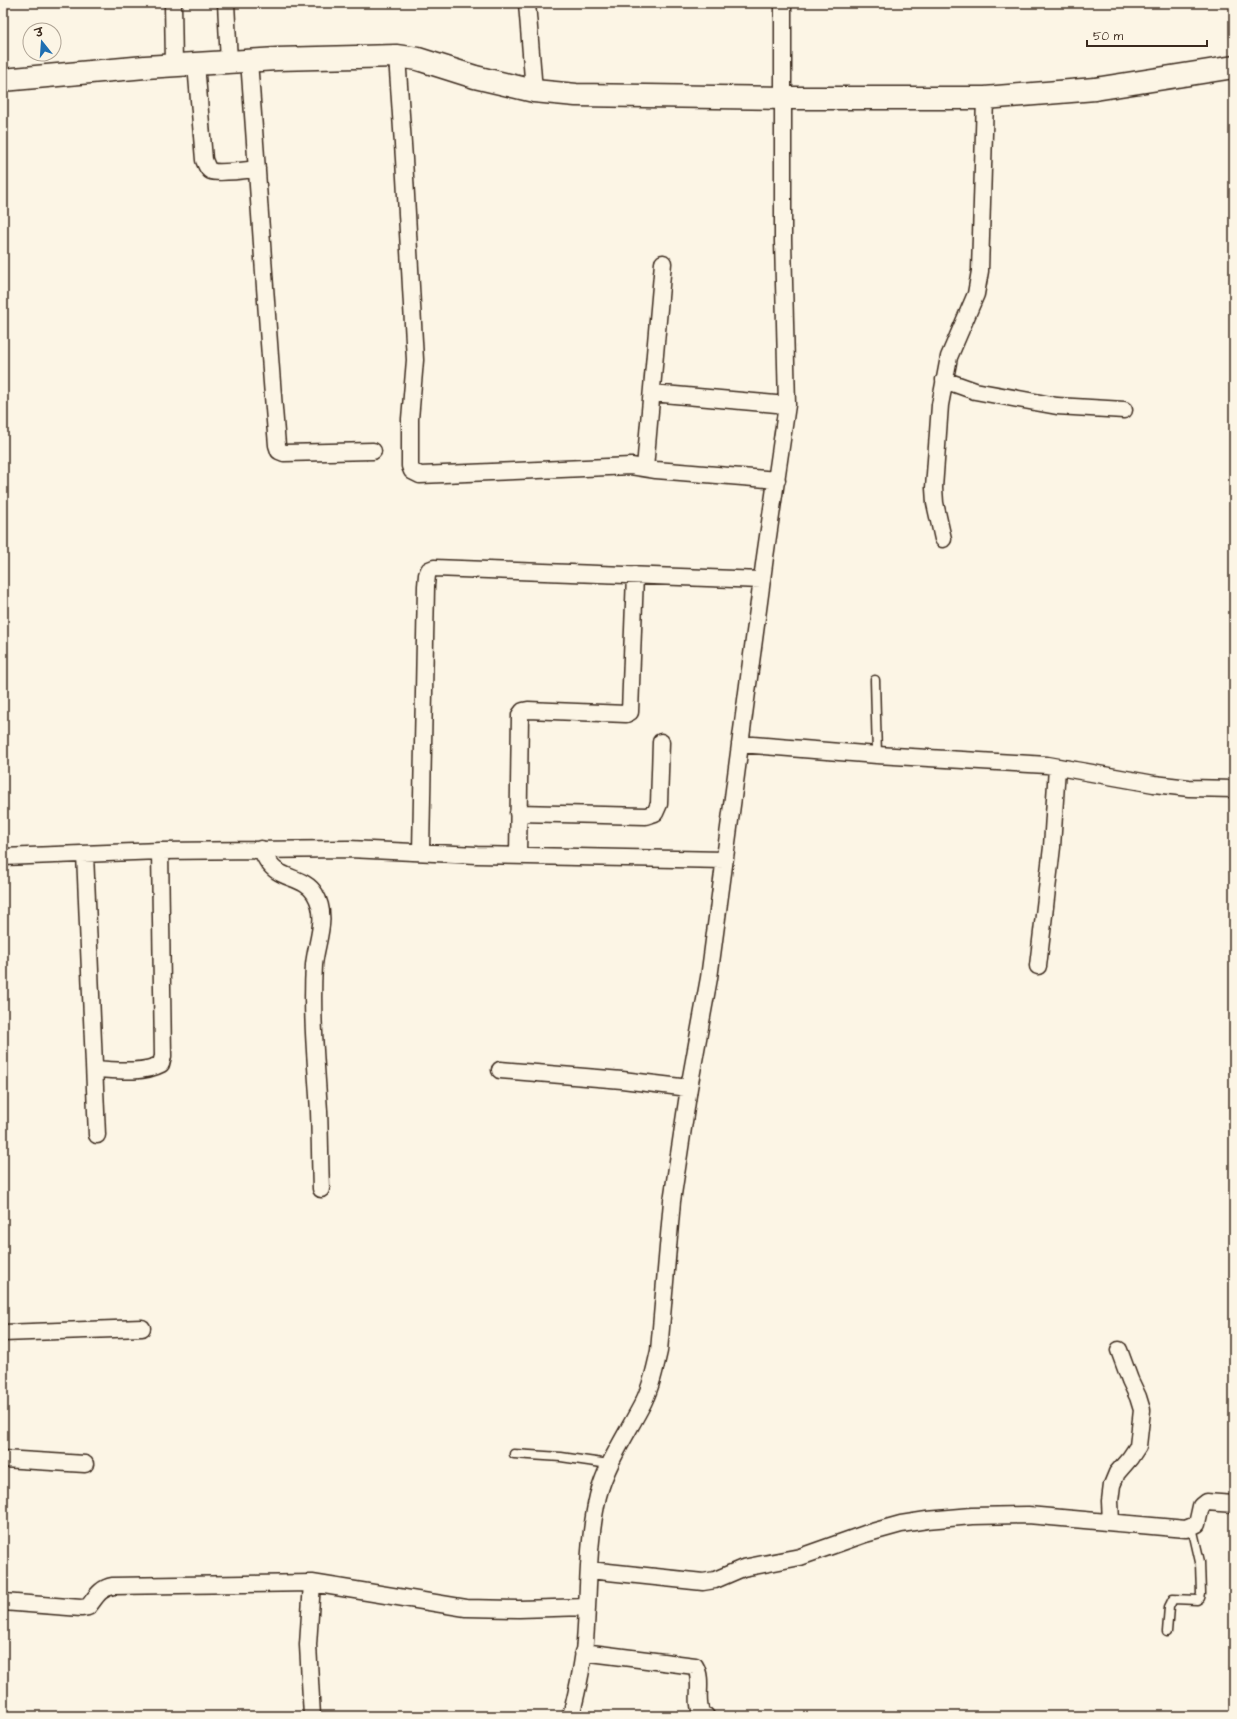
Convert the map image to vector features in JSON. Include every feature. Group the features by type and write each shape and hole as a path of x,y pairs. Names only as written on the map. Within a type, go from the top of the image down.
{"street":[{"path":"173,3 174,65"},
{"path":"226,3 239,61 257,169 262,259 277,445 279,451 284,453 372,451"},
{"path":"527,3 534,90"},
{"path":"571,1716 578,1688 584,1652 593,1520 599,1495 609,1464 644,1402 654,1376 659,1351 672,1201 689,1088 709,978 787,405 782,240 784,98 783,3"},
{"path":"3,80 174,65 239,61 397,56 418,59 475,77 534,90 576,95 784,98 985,98 1095,89 1234,68"},
{"path":"397,56 415,360 410,419 410,466 412,471 420,475 631,466 656,470 777,480"},
{"path":"196,64 204,160 206,167 211,171 219,172 257,169"},
{"path":"943,539 935,503 934,488 940,405 944,380 955,341 976,294 980,271 985,98"},
{"path":"645,468 663,263"},
{"path":"944,380 975,391 1057,406 1124,410"},
{"path":"652,394 787,405"},
{"path":"420,852 426,586 429,570 434,568 762,580"},
{"path":"518,856 520,714 523,711 626,714 630,712 635,575"},
{"path":"518,813 646,816 655,813 659,804 661,742"},
{"path":"740,744 1057,767 1154,784 1189,788 1234,789"},
{"path":"1038,966 1052,848 1057,767"},
{"path":"261,849 269,864 277,871 308,886 315,894 320,906 322,920 320,937 316,951 314,1050 319,1112 321,1190"},
{"path":"3,858 160,850 349,849 518,856 724,860"},
{"path":"95,1069 118,1071 147,1069 161,1064 163,1056 160,850"},
{"path":"85,854 98,1135"},
{"path":"500,1070 622,1080 689,1088"},
{"path":"3,1333 142,1328"},
{"path":"1111,1522 1110,1501 1112,1485 1117,1473 1138,1446 1142,1410 1119,1350"},
{"path":"3,1459 85,1464"},
{"path":"589,1570 703,1582 715,1580 743,1568 800,1557 865,1534 901,1524 927,1520 972,1516 1028,1515 1186,1529 1192,1528 1197,1524 1201,1506 1206,1502 1234,1504"},
{"path":"3,1602 81,1608 88,1607 99,1592 105,1587 113,1586 312,1583 466,1608 519,1609 587,1607"},
{"path":"312,1583 308,1645 312,1716"},
{"path":"584,1652 695,1666 698,1671 699,1678 699,1709 702,1715 706,1716"}],"lane":[{"path":"875,680 877,754"},
{"path":"514,1454 609,1464"},
{"path":"1167,1632 1169,1608 1173,1599 1197,1600 1201,1594 1200,1562 1192,1528"}]}
